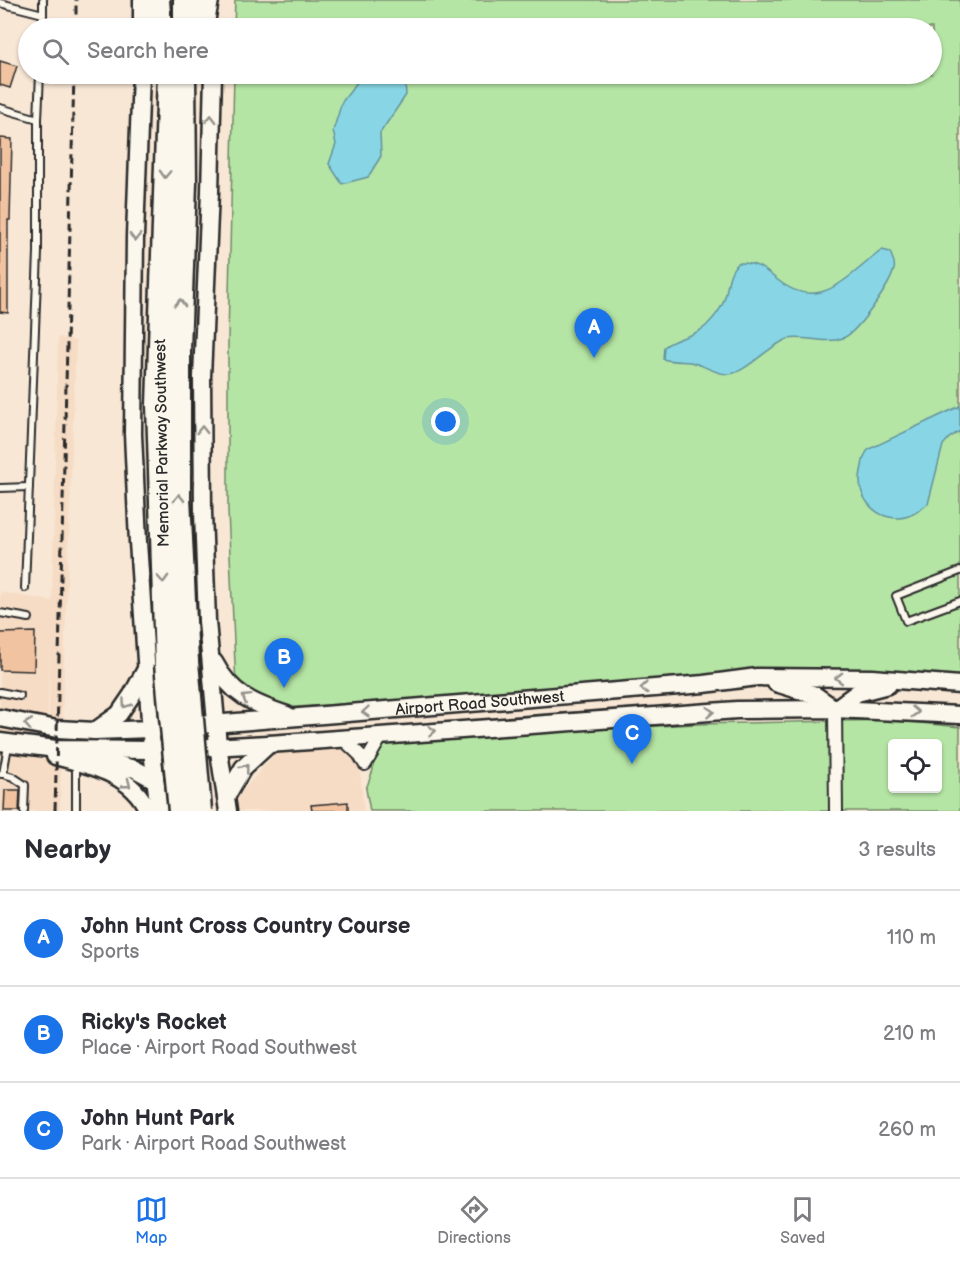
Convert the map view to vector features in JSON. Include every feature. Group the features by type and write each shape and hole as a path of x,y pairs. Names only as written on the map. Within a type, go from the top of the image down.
{"highway":[{"path":"158,0 159,18"},
{"path":"170,18 171,0"},
{"path":"184,18 185,0"},
{"path":"204,18 207,0"},
{"path":"163,84 166,143"},
{"name":"Memorial Parkway Southwest","path":"169,84 158,405 166,665 180,811"},
{"name":"Memorial Parkway Southwest","path":"184,84 185,183 178,349 183,606 166,665 200,811"},
{"path":"185,183 196,84"}],"main road":[{"path":"142,0 142,18"},
{"path":"214,0 214,18"},
{"path":"141,84 135,236 133,392 138,542 166,665 151,729 155,808"},
{"path":"212,84 202,377 203,512 207,621 218,745 227,804"},
{"path":"166,665 154,679 163,687 183,690 194,687 201,680 211,657"},
{"path":"211,657 220,675 235,691 251,703 297,719"},
{"path":"95,731 119,714 132,695 166,665"},
{"path":"757,677 815,695 836,709 857,693 908,681"},
{"name":"Airport Road Southwest","path":"0,718 57,729 95,731 297,719 704,684 757,677 872,678 960,685"},
{"name":"Airport Road Southwest","path":"4,743 56,749 152,750 269,744 737,710 836,709 960,715"},
{"path":"4,743 95,767 120,778 155,808"},
{"path":"227,804 243,768 269,744"},
{"path":"56,749 125,766 143,772 155,780"},
{"path":"155,808 165,789 172,782 187,779 210,787 227,804"}],"street":[{"path":"836,709 836,811"},
{"path":"342,738 358,753 365,764 382,735"}],"lane":[{"path":"43,0 43,18"},
{"path":"0,3 43,14"},
{"path":"25,588 38,252 40,84"},
{"path":"0,108 38,119"},
{"path":"0,488 29,488"},
{"path":"960,571 896,596 906,621 960,601"},
{"path":"0,613 30,618"},
{"path":"0,692 20,696"},
{"path":"4,743 2,774 13,777 25,785 24,811"},
{"path":"76,761 76,811"}],"shaded area":[{"path":"58,337 76,341 62,722 49,720 50,651 46,762 61,766 60,811 0,811 0,592 52,601"},
{"path":"339,744 351,748 359,760 364,811 236,811 235,800 277,751"}],"green space":[{"path":"235,0 960,0 960,677 847,669 689,677 284,708 236,686 228,511 228,340 234,84 942,84 942,18 234,18"},
{"path":"890,720 960,727 960,811 370,811 366,789 373,770 372,759 385,741 419,737 699,724"}],"water":[{"path":"356,84 405,84 406,95 380,133 381,156 368,177 342,184 329,164 336,144 333,131 342,102"},
{"path":"882,250 890,252 894,260 892,276 864,318 843,338 829,341 788,339 743,369 729,374 719,373 690,362 663,359 664,347 701,330 716,315 725,298 731,272 738,263 758,266 791,289 805,293 819,293 844,280"},
{"path":"960,406 960,431 943,445 928,504 903,518 889,517 874,509 864,496 860,480 867,451"}],"building":[{"path":"0,61 17,66 10,88 0,85"},
{"path":"0,138 12,139 10,220 8,220 8,313 0,312"},
{"path":"35,632 34,671 0,670 0,633"},
{"path":"5,790 20,790 19,811 4,811"},
{"path":"348,802 348,811 312,811 311,805"}],"railway":[{"path":"76,0 76,18"},
{"path":"55,811 74,84"}],"place":[{"name":"John Hunt Cross Country Course","path":"594,358"},
{"name":"Ricky's Rocket","path":"284,688"},
{"name":"John Hunt Park","path":"632,764"}]}
